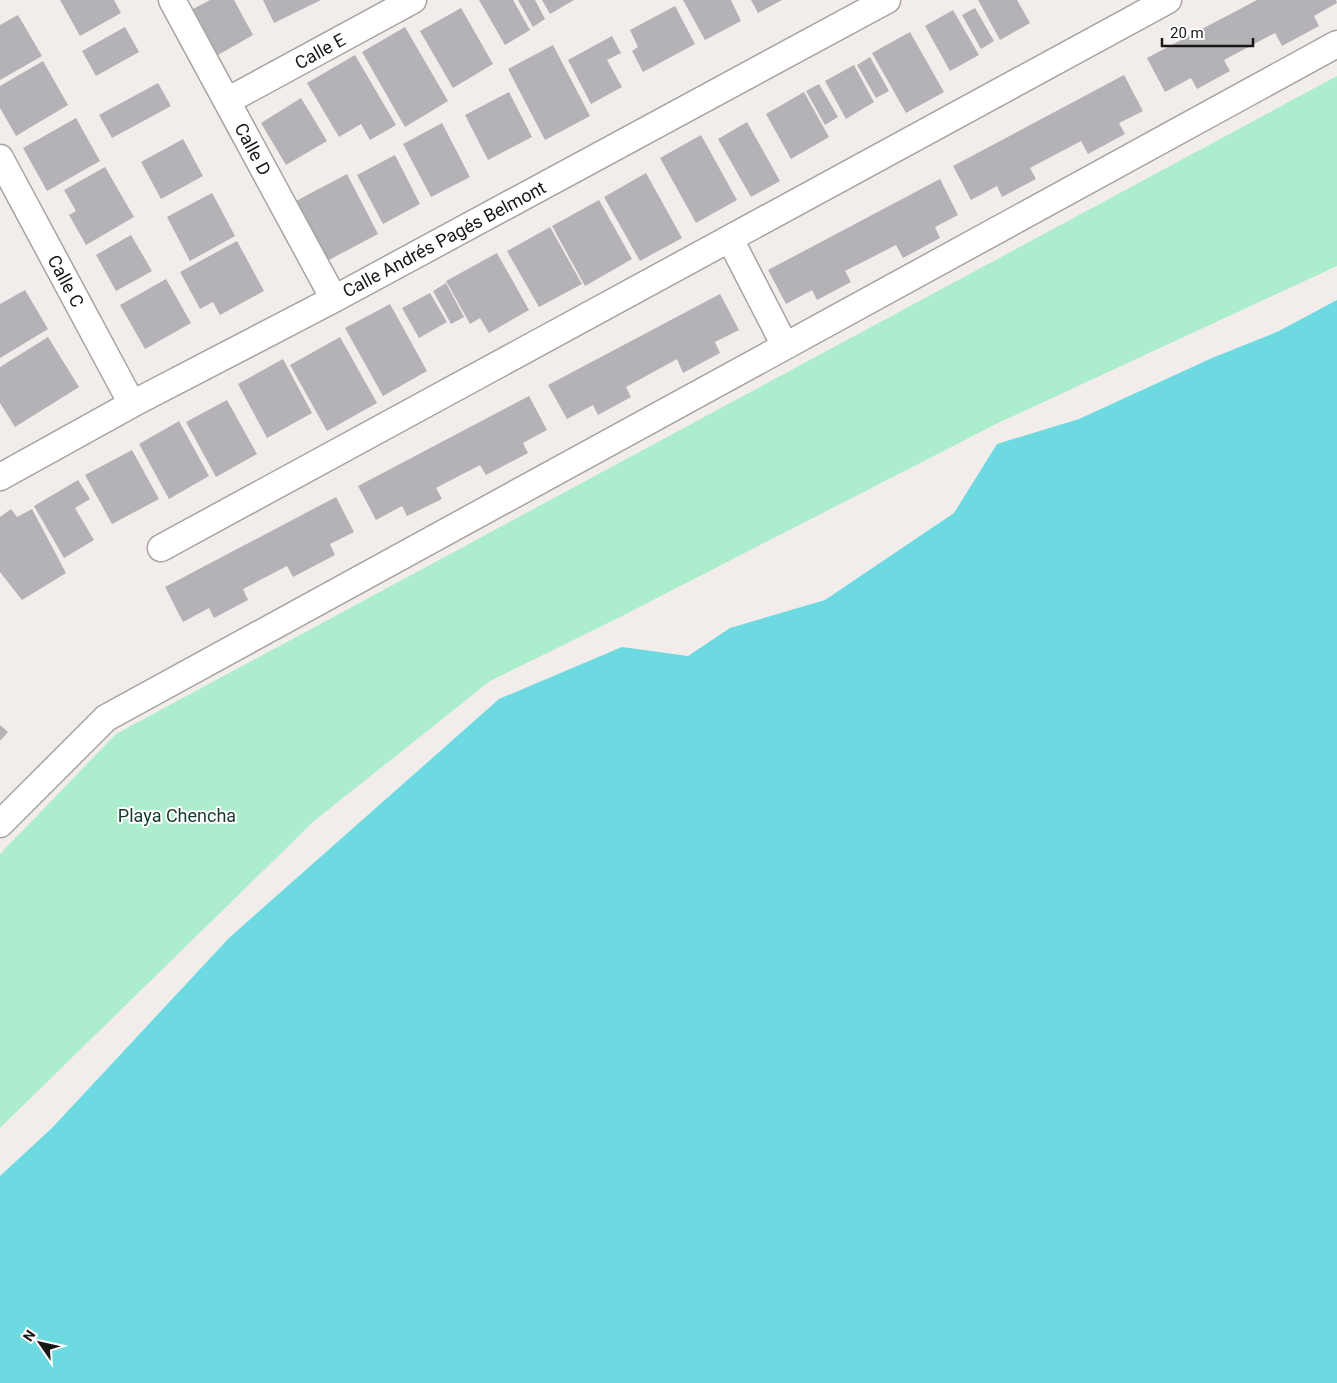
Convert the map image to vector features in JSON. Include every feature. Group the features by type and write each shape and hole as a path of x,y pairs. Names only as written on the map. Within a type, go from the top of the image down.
{"street":[{"name":"Calle D","path":"172,0 334,299"},
{"name":"Calle E","path":"227,101 413,0"},
{"name":"Calle Andrés Pagés Belmont","path":"0,477 132,404 334,299 887,0"},
{"path":"161,548 1168,0"},
{"path":"0,824 106,718 1337,44"},
{"name":"Calle C","path":"0,158 132,404"},
{"path":"730,239 785,346"}],"green space":[{"name":"Playa Chencha","path":"1337,76 1337,266 998,423 620,617 490,681 314,821 0,1128 0,854 116,734"}],"water":[{"path":"1337,300 1337,1383 0,1383 0,1176 52,1128 229,938 499,699 622,647 688,656 730,628 825,600 954,513 997,444 1079,419 1212,358 1277,332"}],"building":[{"path":"60,0 114,0 121,13 80,36"},
{"path":"210,0 234,0 253,35 218,55 193,9"},
{"path":"263,0 321,0 274,23"},
{"path":"479,0 513,0 530,30 505,45"},
{"path":"518,0 535,0 545,19 533,27"},
{"path":"542,0 574,0 550,14"},
{"path":"683,0 731,0 741,21 705,40"},
{"path":"751,0 782,0 758,13"},
{"path":"978,0 1017,0 1030,23 1000,40"},
{"path":"1257,0 1336,0 1337,3 1314,16 1319,26 1282,46 1275,33 1224,60 1230,71 1197,89 1191,78 1165,92 1147,58"},
{"path":"675,6 695,44 643,72 632,51 638,47 630,30"},
{"path":"461,8 493,64 453,88 420,31"},
{"path":"975,8 994,41 981,49 962,15"},
{"path":"953,10 979,55 950,71 925,26"},
{"path":"18,15 42,56 0,80 0,25"},
{"path":"125,27 139,52 96,76 82,51"},
{"path":"405,27 448,101 405,127 362,52"},
{"path":"910,32 944,92 906,113 872,53"},
{"path":"612,36 621,53 607,60 622,87 591,104 568,60"},
{"path":"553,45 590,116 545,140 508,69"},
{"path":"355,55 396,125 370,140 361,124 339,137 307,83"},
{"path":"870,57 889,91 876,98 857,65"},
{"path":"43,61 68,105 16,136 0,108 0,86"},
{"path":"854,65 874,102 846,119 825,81"},
{"path":"1124,75 1143,111 1119,123 1125,134 1088,154 1081,141 1030,168 1036,179 1002,197 997,186 971,200 953,166"},
{"path":"158,83 171,106 112,138 99,115"},
{"path":"819,84 838,117 825,125 806,91"},
{"path":"509,92 532,137 488,160 465,115"},
{"path":"804,92 829,137 791,159 766,114"},
{"path":"301,98 327,141 286,165 261,123"},
{"path":"76,118 100,161 47,191 23,148"},
{"path":"747,122 780,181 751,197 718,139"},
{"path":"442,123 470,177 431,197 403,144"},
{"path":"701,135 737,200 696,223 660,158"},
{"path":"183,139 203,176 161,199 141,162"},
{"path":"395,155 420,204 383,224 357,175"},
{"path":"105,167 134,217 86,245 69,215 76,211 64,190"},
{"path":"646,173 682,238 640,261 604,197"},
{"path":"347,174 378,234 327,261 296,201"},
{"path":"940,179 958,215 935,227 940,238 903,258 896,245 845,271 851,282 817,300 812,290 786,304 768,270"},
{"path":"212,193 235,236 190,261 167,217"},
{"path":"599,200 632,259 585,286 552,226"},
{"path":"550,227 582,284 539,307 507,251"},
{"path":"131,235 152,271 116,291 96,255"},
{"path":"237,241 264,291 220,315 213,302 200,309 180,272"},
{"path":"497,253 529,310 489,333 480,318 470,324 446,281"},
{"path":"166,279 191,323 145,349 120,305"},
{"path":"446,283 464,317 451,324 433,291"},
{"path":"25,290 48,329 0,358 0,304"},
{"path":"430,293 447,322 419,338 402,308"},
{"path":"720,294 739,330 715,342 720,353 683,373 677,359 626,387 631,397 598,415 593,405 567,419 548,385"},
{"path":"390,304 427,371 383,396 345,328"},
{"path":"48,337 79,387 15,427 0,403 0,367"},
{"path":"340,337 377,403 327,431 290,365"},
{"path":"283,359 312,413 267,438 238,384"},
{"path":"529,396 547,430 523,443 528,453 486,475 480,465 436,488 442,499 407,516 402,506 376,520 358,486"},
{"path":"227,400 257,454 216,477 186,422"},
{"path":"179,421 209,476 169,499 139,444"},
{"path":"132,450 159,499 112,524 85,475"},
{"path":"78,480 90,499 75,508 94,540 64,558 34,506"},
{"path":"336,497 354,532 330,544 335,555 293,577 287,566 243,589 248,600 214,618 209,608 183,622 165,587"},
{"path":"11,509 17,517 32,509 66,573 22,600 0,572 0,517"},
{"path":"0,725 8,732 0,741"}]}
